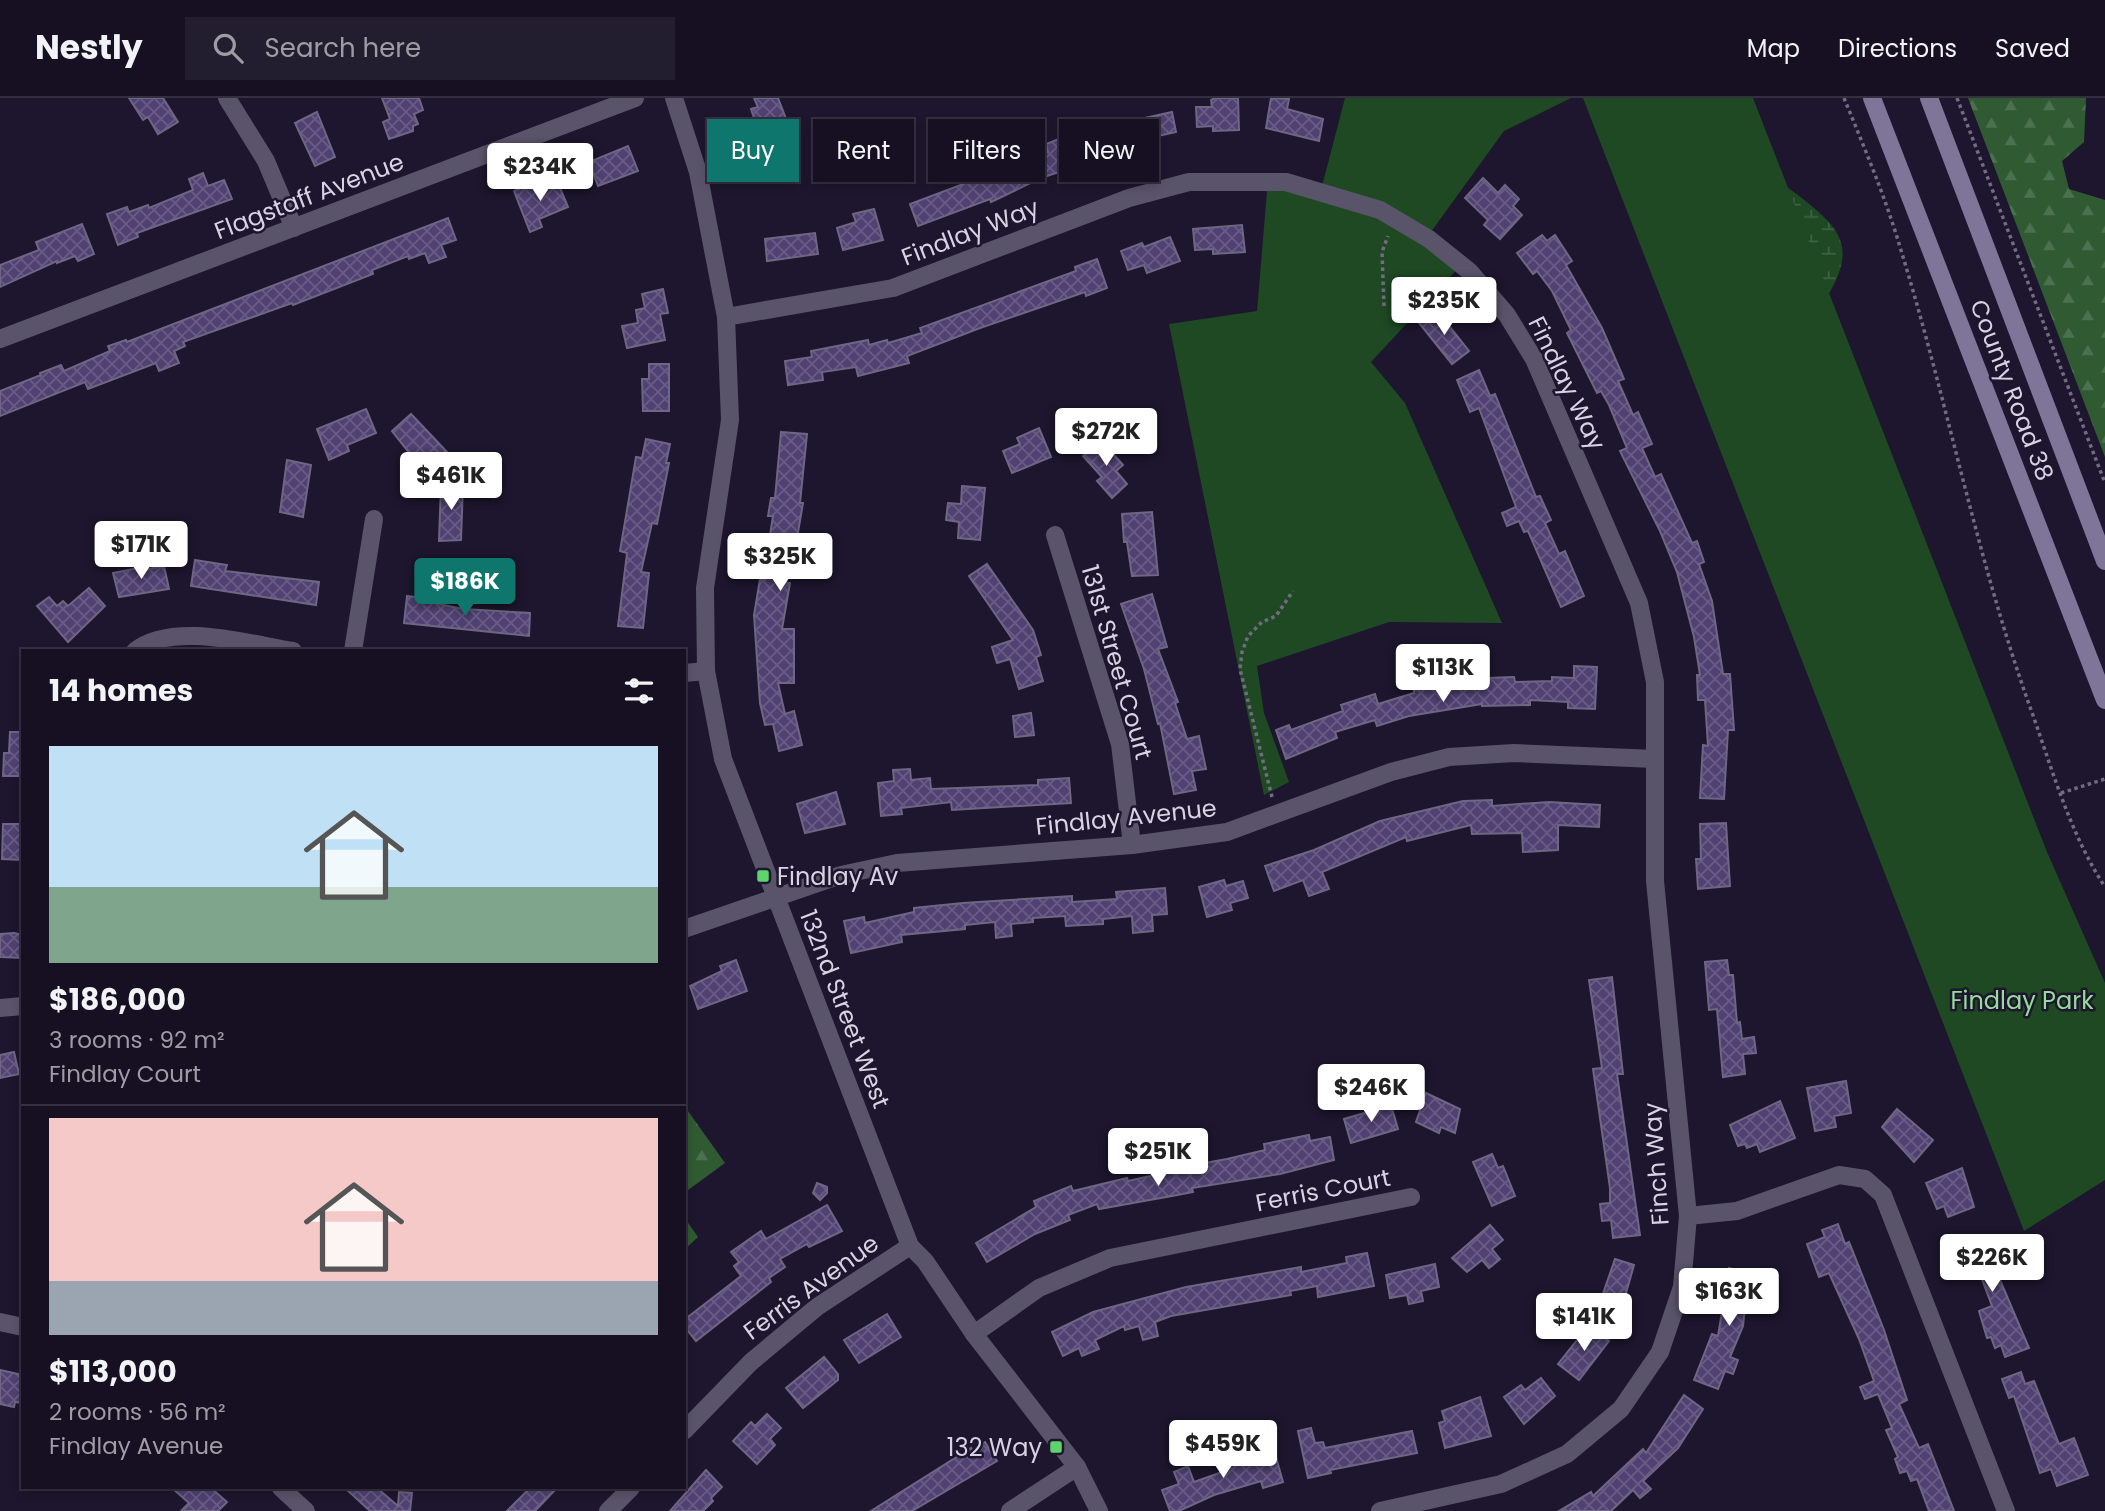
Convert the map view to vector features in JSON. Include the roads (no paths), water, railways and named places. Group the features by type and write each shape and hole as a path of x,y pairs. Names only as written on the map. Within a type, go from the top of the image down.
{"main road":[{"name":"County Road 38","path":"1872,98 2105,700"},
{"path":"1929,98 2105,561"}],"street":[{"path":"227,98 266,161 294,228"},
{"name":"Flagstaff Avenue","path":"0,339 635,98"},
{"name":"132nd Street West","path":"674,98 698,172 726,317 730,420 705,587 706,671 723,759 911,1246 925,1261 974,1334 1077,1467 1099,1511"},
{"name":"Findlay Way","path":"726,317 893,288 1129,198 1189,182 1286,182 1380,209 1429,239 1469,271 1507,315 1534,359 1639,603 1655,682 1655,759"},
{"path":"353,649 374,519"},
{"name":"131st Street Court","path":"1055,535 1120,744 1132,845"},
{"path":"138,649 143,645 184,634 280,649"},
{"path":"686,673 706,671"},
{"name":"Findlay Avenue","path":"686,928 841,875 897,863 1132,845 1227,832 1391,772 1449,757 1514,753 1655,759"},
{"name":"Finch Way","path":"1380,1511 1501,1485 1567,1454 1620,1409 1660,1352 1682,1287 1688,1216 1655,881 1655,759"},
{"path":"0,1008 21,1006"},
{"path":"1688,1216 1737,1211 1839,1175 1865,1179 1883,1195 2006,1511"},
{"name":"Ferris Court","path":"974,1334 1039,1289 1110,1258 1410,1198"},
{"name":"Ferris Avenue","path":"686,1429 751,1362 798,1323 911,1246"},
{"path":"0,1322 21,1327"},
{"path":"1010,1511 1077,1467"},
{"path":"282,1489 306,1511"},
{"path":"608,1511 630,1489"}],"place":[{"name":"Findlay Av","path":"763,876"},
{"name":"132 Way","path":"1056,1447"}],"park label":[{"name":"Findlay Park","path":"2022,1000"}]}
